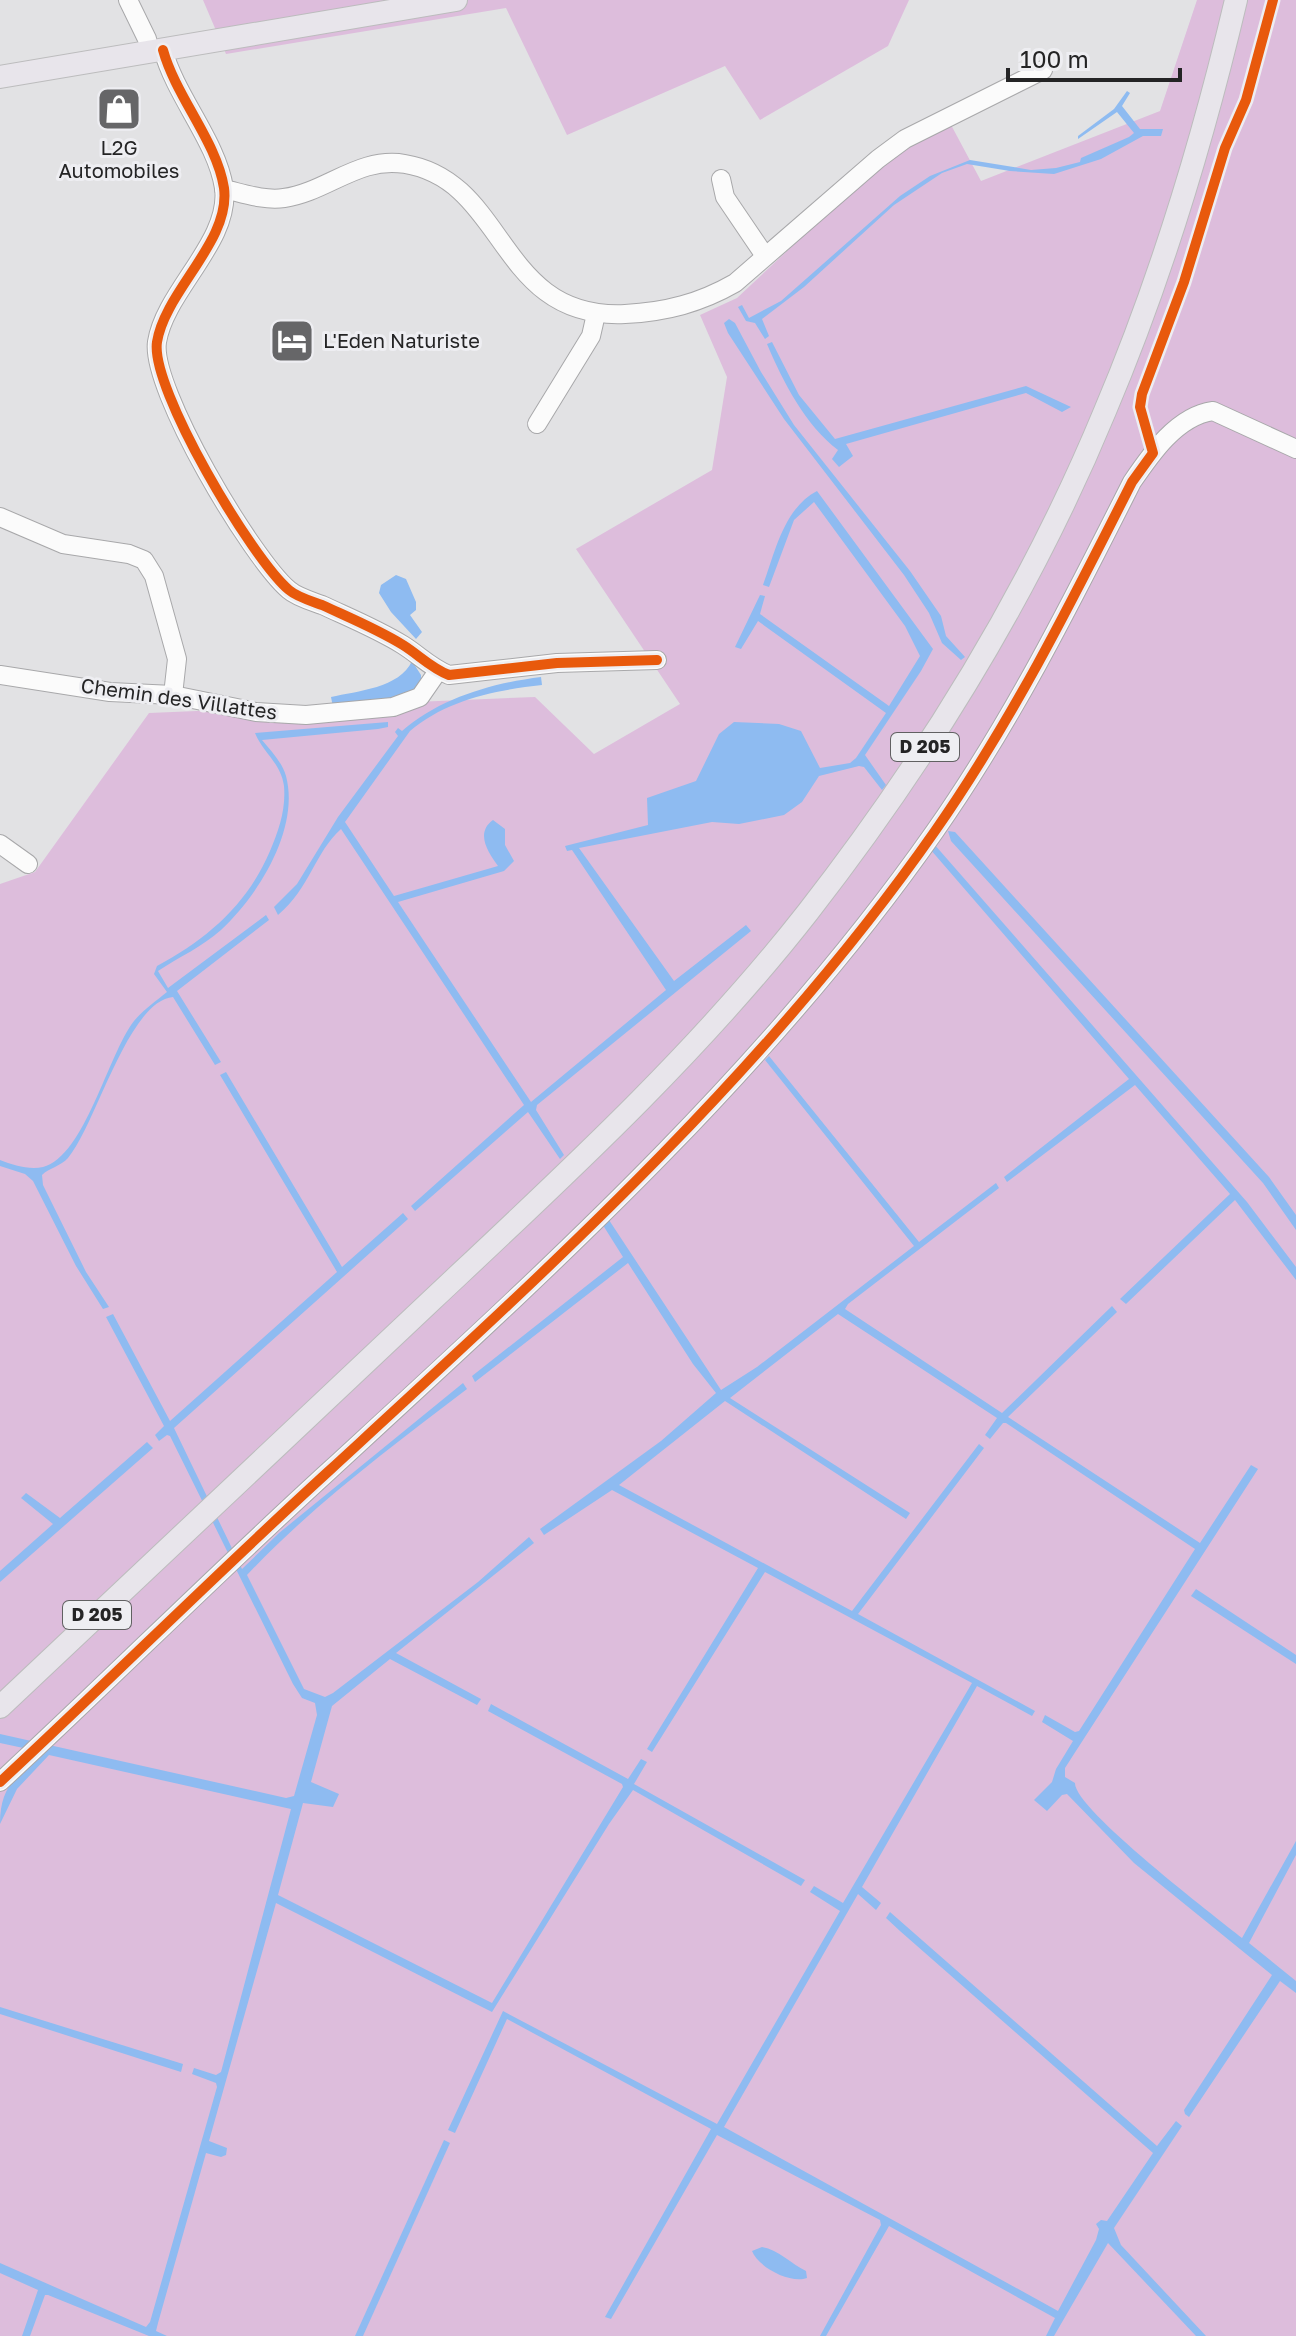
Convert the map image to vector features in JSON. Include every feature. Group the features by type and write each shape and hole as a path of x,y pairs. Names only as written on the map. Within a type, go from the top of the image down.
{"main road":[{"path":"0,77 456,0"},
{"name":"D 205","path":"0,1707 549,1189 687,1052 809,911 916,762 1011,605 1106,411 1174,228 1201,138 1236,0"}],"street":[{"path":"128,0 216,160 224,189 222,211 212,235 161,325 157,360 171,400 190,439 241,527 271,570 291,592 374,628 438,671 449,675 557,663 657,660"},
{"path":"224,189 283,198 305,192 354,169 403,163 421,168 455,186 541,290 561,303 596,314 650,313 686,306 711,297 735,283 905,139 1043,70"},
{"path":"721,179 725,197 765,256"},
{"path":"537,424 591,336 596,314"},
{"path":"0,1782 463,1347 690,1127 819,982 941,822 1023,691 1132,482 1153,453 1191,417 1213,411 1296,449"},
{"path":"0,517 63,544 129,554 144,560 154,576 177,659 173,695"},
{"name":"Chemin des Villattes","path":"0,675 110,692 173,695 268,714 306,715 393,707 420,697 438,671"},
{"path":"0,844 28,864"}],"shaded area":[{"path":"203,0 909,0 888,46 760,120 725,66 567,135 506,8 226,54"},
{"path":"1197,0 1296,0 1296,2336 0,2336 0,884 35,872 149,713 535,697 594,754 680,704 576,549 712,470 727,377 700,315 737,298 853,189 899,154 950,123 981,181 1160,111"}],"water":[{"path":"1127,91 1130,93 1122,106 1140,129 1163,129 1161,136 1143,136 1101,159 1054,174 967,164 942,173 894,205 804,287 762,319 769,336 765,339 755,323 746,321 738,307 742,305 749,318 781,301 900,196 930,176 970,160 1031,170 1056,168 1080,162 1081,158 1129,137 1134,133 1117,112 1078,139 1114,109"},
{"path":"729,319 735,323 794,425 910,571 941,616 946,636 965,657 961,660 942,643 929,613 904,575 784,419 728,333 724,323"},
{"path":"772,342 799,395 835,439 1026,386 1071,407 1062,412 1026,393 846,444 853,456 839,467 832,459 838,450 816,429 788,388 767,344"},
{"path":"817,491 933,649 865,755 886,785 882,790 864,767 859,766 819,776 802,802 784,815 739,824 712,822 579,848 674,981 746,925 751,931 537,1105 536,1110 564,1155 560,1159 528,1112 415,1211 411,1206 524,1105 341,829 289,904 278,915 274,907 297,884 338,817 398,736 395,732 398,728 402,731 433,709 468,694 504,683 541,677 542,685 472,698 424,720 410,731 345,822 394,896 498,866 487,849 485,831 493,820 505,829 505,845 514,861 504,871 398,902 531,1102 666,990 572,850 567,851 565,846 648,825 647,798 696,781 719,734 734,722 779,724 801,731 820,768 850,763 856,758 886,713 758,621 741,649 735,647 760,595 765,596 760,614 889,706 920,656 905,626 814,502 794,520 769,587 763,585 782,532 796,508"},
{"path":"396,575 406,579 416,602 416,610 410,615 422,632 416,639 391,612 379,593 381,585"},
{"path":"412,661 421,675 421,682 408,696 333,707 331,697 388,683 406,670"},
{"path":"388,722 388,727 378,729 262,740 284,771 289,796 287,818 273,860 249,899 221,930 158,971 168,988 266,915 269,920 177,991 221,1062 215,1065 173,997 157,1004 127,1041 79,1142 68,1158 42,1175 43,1185 86,1272 109,1307 103,1309 76,1266 33,1181 25,1174 0,1166 0,1160 38,1168 58,1159 83,1125 124,1036 134,1021 167,992 154,974 157,966 193,944 224,919 261,870 279,827 284,786 276,764 255,733"},
{"path":"948,831 955,832 1269,1177 1296,1215 1296,1230 1263,1183 951,841"},
{"path":"934,844 1247,1202 1296,1267 1296,1280 1235,1200 1126,1304 1120,1299 1230,1194 1135,1085 1007,1182 1004,1177 1129,1079 930,849"},
{"path":"769,1056 919,1242 996,1183 999,1188 845,1309 1002,1413 1112,1306 1117,1312 1008,1417 1200,1543 1251,1465 1258,1469 1065,1768 1065,1777 1075,1783 1081,1796 1121,1838 1242,1938 1296,1841 1296,1855 1249,1943 1296,1981 1296,1993 1280,1981 1189,2117 1184,2110 1272,1975 1134,1863 1067,1794 1062,1795 1047,1811 1034,1800 1052,1782 1073,1741 1042,1722 1045,1715 1075,1732 1079,1731 1195,1549 1006,1423 990,1439 985,1435 997,1418 838,1314 730,1398 910,1513 906,1519 725,1401 619,1485 852,1611 979,1444 984,1448 858,1614 1035,1711 1032,1716 977,1686 862,1887 881,1903 876,1910 858,1894 724,2127 1058,2311 1096,2240 1099,2229 1096,2224 1101,2220 1107,2221 1153,2153 900,1931 886,1918 890,1912 1157,2146 1176,2121 1182,2126 1114,2228 1121,2245 1206,2336 1196,2336 1108,2243 1054,2336 1046,2336 1055,2318 889,2226 826,2336 820,2336 881,2225 880,2220 717,2135 611,2319 605,2317 711,2129 507,2019 455,2133 448,2130 503,2011 717,2124 840,1911 810,1892 814,1886 843,1903 972,1683 765,1572 652,1752 647,1749 758,1568 612,1490 544,1535 540,1529 661,1441 716,1393 693,1364 628,1263 475,1382 472,1376 623,1257 601,1222 607,1217 721,1390 757,1367 914,1246 765,1060"},
{"path":"226,1072 342,1267 403,1213 408,1219 174,1428 242,1569 279,1533 463,1383 467,1389 326,1501 247,1575 304,1689 325,1697 333,1693 478,1582 529,1537 534,1543 396,1653 481,1699 477,1705 390,1659 332,1706 311,1782 339,1794 333,1807 303,1803 278,1895 492,2003 623,1787 488,1711 491,1704 628,1779 641,1759 647,1762 634,1784 805,1880 801,1886 633,1790 492,2012 276,1903 209,2141 227,2148 226,2155 221,2157 206,2153 156,2331 167,2336 149,2336 45,2295 30,2336 22,2336 38,2290 0,2273 0,2263 146,2327 150,2322 217,2087 216,2083 192,2074 194,2068 216,2075 221,2072 291,1809 49,1755 17,1789 0,1824 6,1791 42,1752 0,1743 0,1734 286,1798 294,1796 317,1715 315,1703 302,1698 293,1684 170,1436 159,1441 155,1435 164,1426 106,1317 113,1314 170,1421 337,1272 220,1075"},
{"path":"147,1442 153,1448 0,1582 0,1571 53,1524 21,1498 26,1493 60,1518"},
{"path":"1196,1589 1296,1655 1296,1664 1191,1596"},
{"path":"0,2007 183,2064 181,2072 0,2014"},
{"path":"444,2140 450,2143 363,2336 355,2336"},
{"path":"762,2247 806,2271 807,2278 792,2279 768,2268 752,2251"}],"cycle path":[{"path":"0,1782 491,1321 650,1167 799,1005 869,920 935,831 1015,704 1132,482 1153,453 1140,407 1142,394 1184,282 1225,148 1246,100 1273,0"},
{"path":"163,50 177,85 213,154 224,188 218,227 162,323 157,342 159,365 169,396 206,472 272,572 296,595 383,634 449,675 557,663 657,660"}],"place":[{"name":"L2G Automobiles","path":"119,109"},
{"name":"L'Eden Naturiste","path":"292,341"}]}
